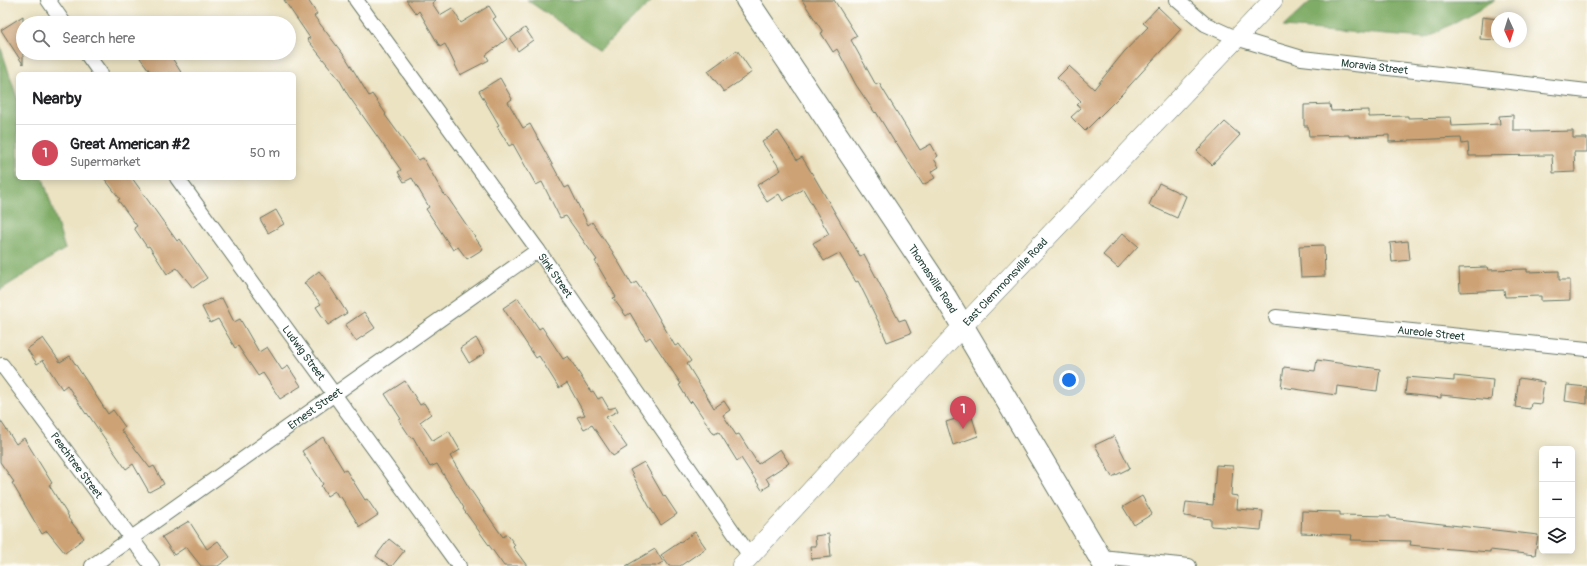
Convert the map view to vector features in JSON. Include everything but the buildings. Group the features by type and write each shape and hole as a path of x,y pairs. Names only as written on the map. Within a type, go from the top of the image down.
{"main road":[{"name":"Thomasville Road","path":"747,0 963,326 1103,562"},
{"name":"East Clemmonsville Road","path":"745,561 963,326 1273,0"}],"street":[{"path":"48,0 59,16"},
{"name":"Sink Street","path":"356,0 538,250 745,561"},
{"name":"Moravia Street","path":"1177,0 1205,24 1236,38 1302,58 1587,91"},
{"path":"91,60 100,72"},
{"name":"Ludwig Street","path":"178,180 459,566"},
{"name":"Ernest Street","path":"92,566 334,393 538,250"},
{"name":"Aureole Street","path":"1276,317 1587,349"},
{"name":"Peachtree Street","path":"2,365 152,566"},
{"path":"1103,562 1189,566"}],"green space":[{"path":"527,0 653,0 600,50"},
{"path":"1312,0 1495,0 1426,38 1283,27"},
{"path":"0,45 16,95 16,180 44,180 65,249 0,290"}],"place":[{"name":"Great American #2","path":"963,429"}]}
